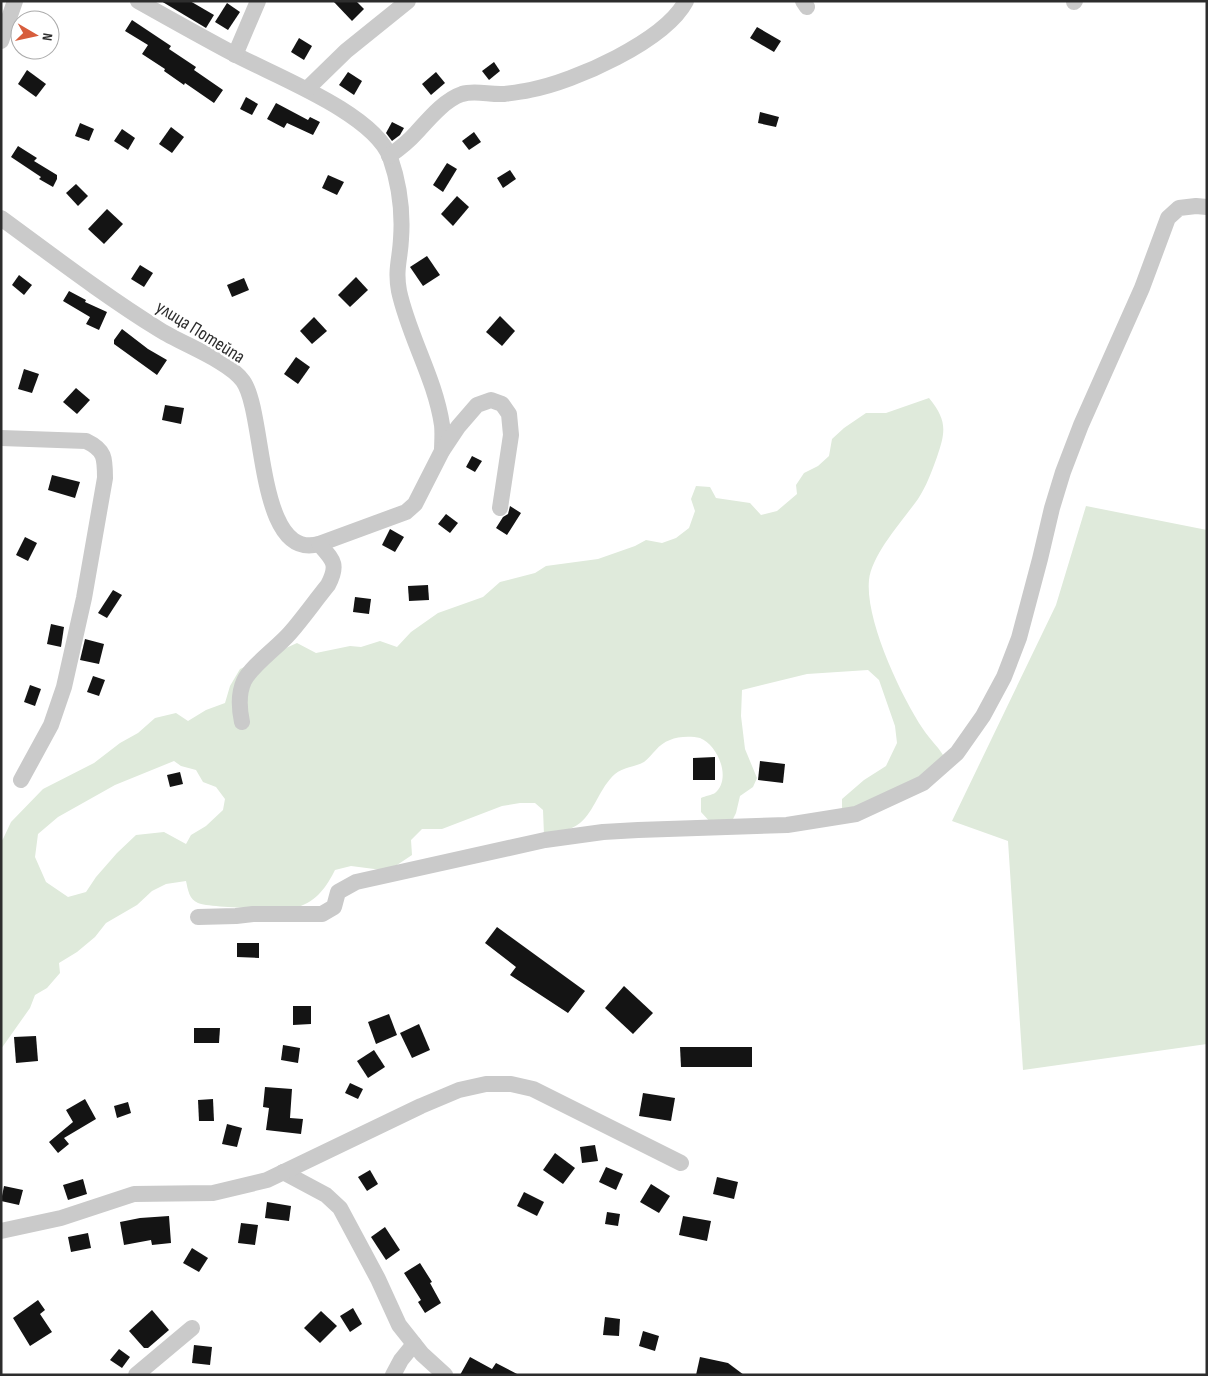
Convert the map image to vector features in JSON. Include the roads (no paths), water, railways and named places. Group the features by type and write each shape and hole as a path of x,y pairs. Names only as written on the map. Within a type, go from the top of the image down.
{"street":[{"path":"1,41 15,1"},
{"path":"138,1 235,55 307,89 355,118 374,134 390,156 401,204 401,240 396,272 399,291 407,322 433,390 442,425 442,451"},
{"path":"235,55 258,1"},
{"path":"307,89 346,51 408,1"},
{"path":"390,156 404,145 436,111 460,94 503,94 529,90 556,85 583,74 626,52 662,29 675,18 686,1"},
{"path":"198,917 254,914 322,914 334,907 338,892 356,882 545,840 603,832 787,825 856,814 923,783 957,753 983,716 1004,677 1019,638 1052,508 1064,472 1081,425 1142,288 1168,218 1179,208 1207,207"},
{"name":"улица Потейпа","path":"1,218 160,330 234,370 244,382 253,403 258,441 268,487 280,525 288,536 298,544 309,547 319,544"},
{"path":"242,722 239,710 244,680 290,633 333,576 335,567 332,559 319,544 406,512 415,504 442,451 458,427 477,405 491,400 502,404 509,414 511,435 500,508"},
{"path":"1,438 86,441 95,445 102,453 105,462 105,478 84,598 64,687 51,725 21,780"},
{"path":"1,1231 62,1218 134,1194 213,1192 267,1180 421,1106 459,1090 486,1084 512,1084 533,1089 681,1163"},
{"path":"283,1172 326,1195 340,1208 400,1325 422,1354 445,1375"},
{"path":"136,1375 192,1328"},
{"path":"393,1375 401,1360 414,1344"}]}
